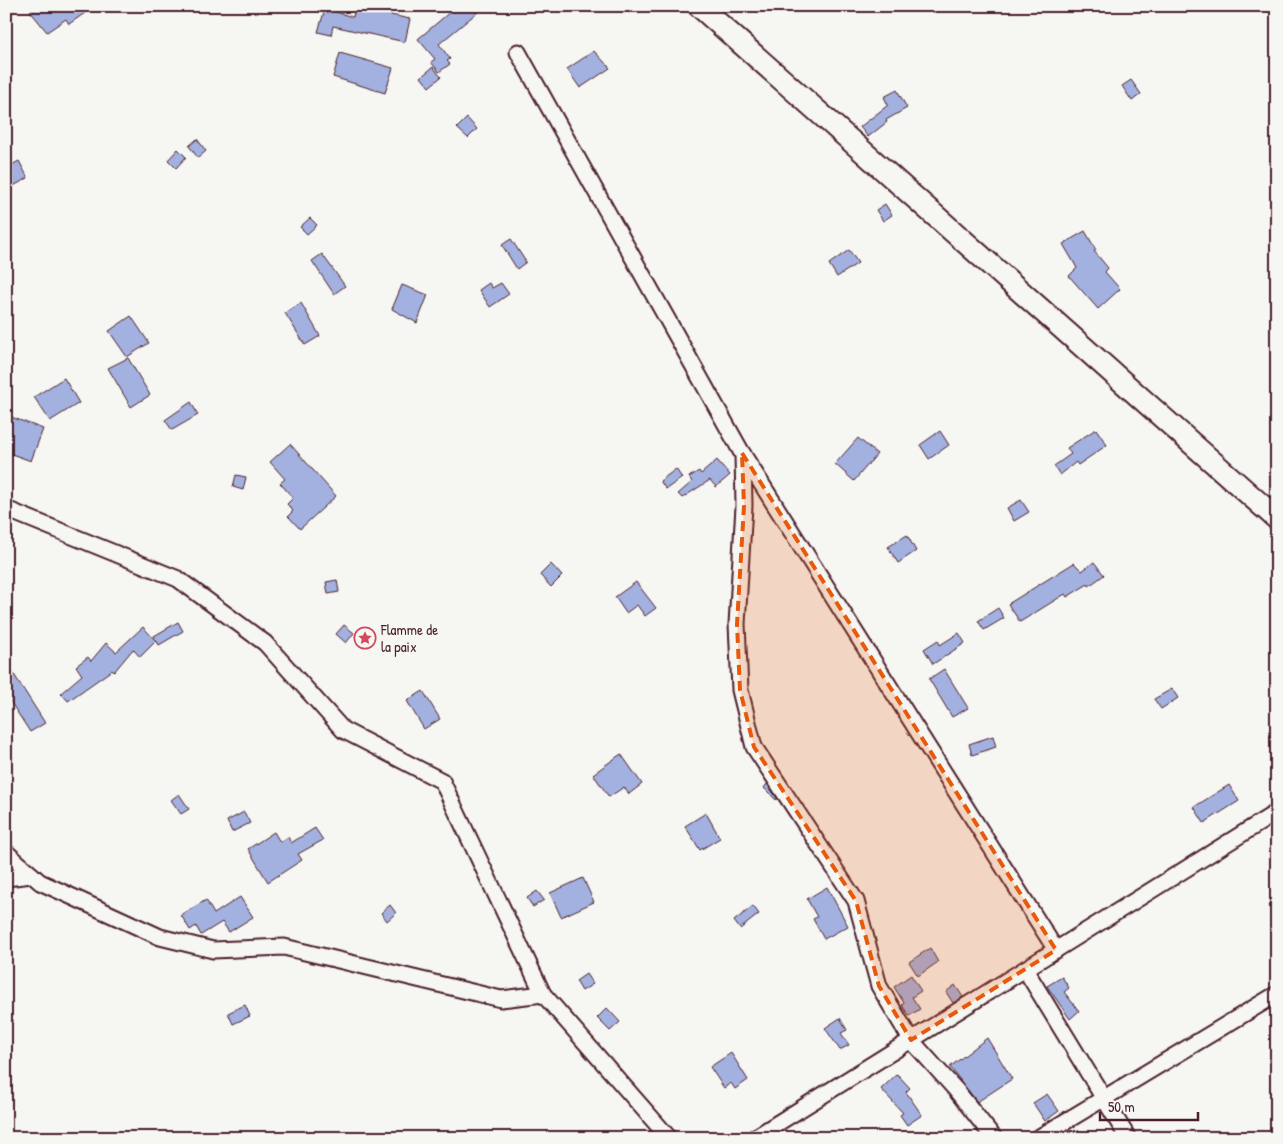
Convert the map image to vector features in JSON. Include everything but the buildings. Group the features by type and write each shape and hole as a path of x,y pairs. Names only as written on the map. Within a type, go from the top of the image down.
{"main road":[{"path":"699,6 1277,519"}],"street":[{"path":"518,52 742,453 1056,950"},
{"path":"742,453 744,506 737,624 740,690 754,747 856,901 879,986 911,1040 956,1090 994,1138"},
{"path":"6,509 178,579 265,643 343,730 442,781 543,994 669,1138"},
{"path":"754,1138 1277,812"},
{"path":"6,852 40,882 160,937 213,950 284,947 501,999 543,994"},
{"path":"6,878 32,875"},
{"path":"1025,969 1128,1138"},
{"path":"1038,1138 1277,994"}],"highlighted area":[{"path":"742,453 1056,950 911,1040 879,986 856,901 754,747 740,690 737,624 744,506"}],"place":[{"name":"Flamme de la paix","path":"365,638"}]}
